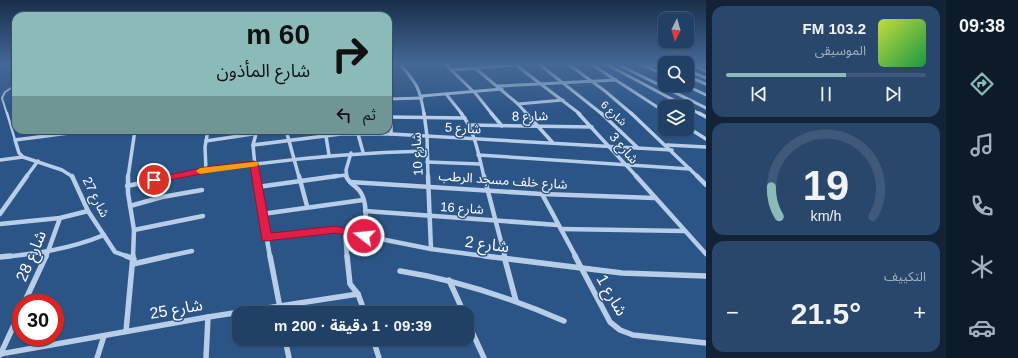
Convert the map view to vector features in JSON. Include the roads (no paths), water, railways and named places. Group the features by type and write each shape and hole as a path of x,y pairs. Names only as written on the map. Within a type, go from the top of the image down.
{"street":[{"name":"شارع 10","path":"414,81 421,97 426,136 431,249"},
{"path":"462,81 502,126"},
{"path":"491,81 518,104 553,143"},
{"name":"شارع 3","path":"537,81 563,100 592,127 706,254"},
{"path":"592,81 672,150 706,185"},
{"path":"498,86 599,81"},
{"path":"617,81 658,107"},
{"path":"637,81 706,117"},
{"path":"651,81 706,108"},
{"name":"شارع 6","path":"565,82 607,118 638,148"},
{"path":"392,98 421,97 502,89"},
{"path":"694,89 706,95"},
{"path":"446,94 465,118 474,138 516,301"},
{"path":"518,104 563,100"},
{"path":"392,117 465,118"},
{"name":"شارع 8","path":"469,125 592,127"},
{"path":"694,131 706,139"},
{"path":"23,157 18,153 15,140 61,134"},
{"path":"126,331 134,262 134,230 128,186 128,167 134,134"},
{"path":"206,170 207,134"},
{"path":"206,141 245,134"},
{"path":"256,134 253,145 257,187 279,305"},
{"path":"287,134 307,206"},
{"path":"358,134 363,152"},
{"name":"شارع 5","path":"253,145 326,136 391,134 672,150"},
{"path":"326,136 329,155"},
{"path":"666,145 706,147"},
{"path":"128,186 206,170 293,158 363,152 427,151"},
{"path":"351,153 346,176 350,182 358,188 364,200 364,236"},
{"path":"478,156 690,169"},
{"path":"0,160 23,157"},
{"name":"شارع 27","path":"23,157 38,161 68,173 73,177 88,211 115,252 134,262"},
{"path":"0,214 38,161"},
{"path":"427,162 480,164"},
{"path":"257,187 346,176"},
{"name":"شارع خلف مسجد الرطب","path":"350,182 542,194 655,198"},
{"path":"130,206 202,190"},
{"name":"شارع 1","path":"542,194 610,322 624,333 633,335 706,343"},
{"path":"262,214 307,206 364,200"},
{"path":"0,206 6,206"},
{"path":"0,224 60,218 88,211"},
{"name":"شارع 16","path":"365,211 559,227 684,231"},
{"path":"134,230 204,216"},
{"name":"شارع 28","path":"28,294 48,252 60,218"},
{"name":"شارع 2","path":"266,237 328,230 345,231 431,249 506,259 644,274 706,276"},
{"path":"345,231 350,284 358,294 362,306"},
{"path":"0,258 48,252 82,244 104,235"},
{"path":"134,262 192,251"},
{"path":"400,271 449,280 516,301 564,321"},
{"path":"449,280 461,306"},
{"name":"شارع 25","path":"0,354 279,305 358,294"},
{"path":"206,358 208,317"},
{"path":"0,354 12,329"},
{"path":"97,358 104,336"},
{"path":"474,336 484,358"},
{"path":"287,346 289,358"},
{"path":"375,346 379,358"}],"lane":[{"path":"12,88 5,92 2,98 12,130"},
{"path":"13,134 15,140"}]}
